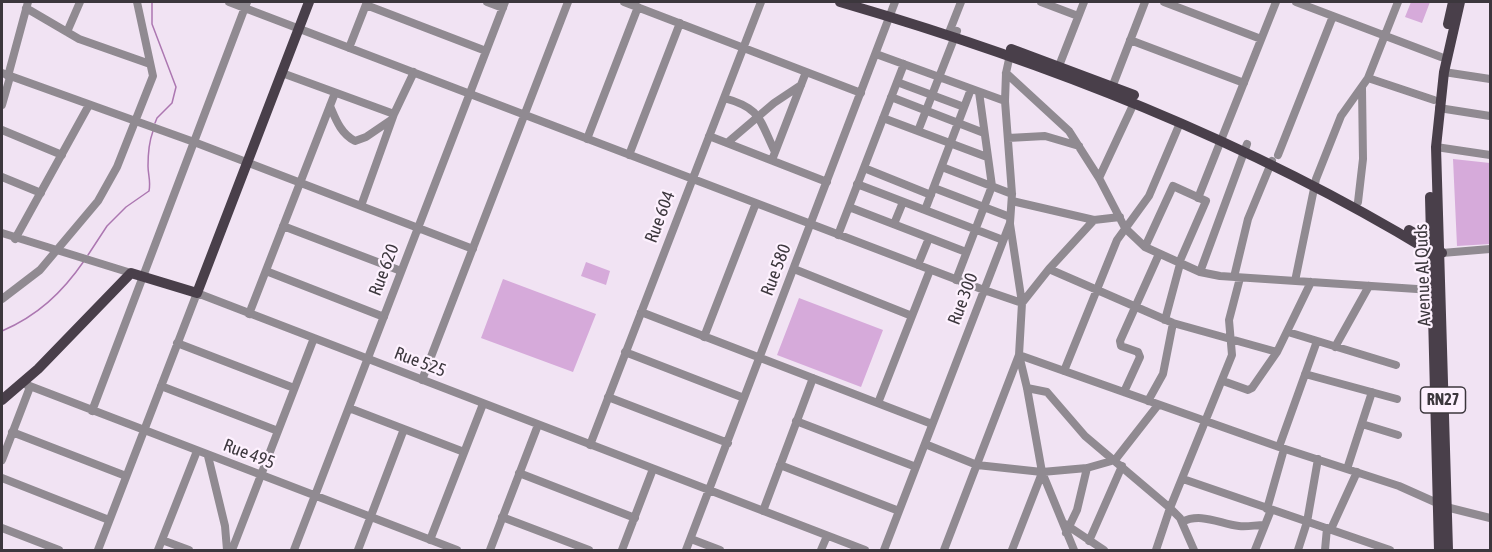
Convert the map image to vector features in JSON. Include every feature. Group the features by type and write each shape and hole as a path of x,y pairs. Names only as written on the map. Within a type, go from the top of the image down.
{"main road":[{"path":"196,293 309,2"},
{"path":"840,2 892,10"},
{"path":"862,2 892,10 1057,69 1274,159 1436,250"},
{"name":"Avenue Al Quds","path":"1448,550 1442,505 1432,290 1436,250 1429,146 1441,57 1453,2"},
{"name":"Avenue Al Quds","path":"1439,550 1442,505 1436,250 1436,104 1460,2"},
{"path":"1111,90 1134,103 1180,123 1223,138"},
{"path":"1315,182 1358,202 1436,250"},
{"path":"2,400 26,385 38,369 131,273"},
{"name":"Rue 525","path":"131,273 196,293"}],"street":[{"path":"67,32 80,2"},
{"path":"3,298 40,270 98,201 117,167 153,76 134,2"},
{"path":"229,2 246,5 349,48 956,280 1022,303"},
{"path":"487,2 504,5"},
{"path":"422,380 568,2"},
{"path":"624,2 861,93"},
{"name":"Rue 604","path":"590,445 761,2"},
{"path":"918,131 939,77 961,2"},
{"path":"1041,2 1078,16"},
{"path":"1057,69 1083,2"},
{"path":"1111,90 1145,2"},
{"path":"1164,2 1261,39"},
{"path":"1198,198 1276,2"},
{"path":"1296,2 1441,57"},
{"path":"1295,281 1315,182 1341,116 1368,78 1398,2"},
{"path":"349,48 366,3 486,51"},
{"path":"2,105 7,75 27,5 79,39 150,64"},
{"path":"92,411 246,5"},
{"name":"Rue 620","path":"294,550 504,5"},
{"path":"587,139 638,7"},
{"name":"Rue 580","path":"686,550 892,10"},
{"path":"1156,550 1170,508 1232,355 1229,320 1248,219 1333,16"},
{"path":"629,155 680,23"},
{"path":"1130,40 1244,83"},
{"name":"Rue 300","path":"884,550 1010,220 1012,197 1005,101 1006,73 1010,53"},
{"path":"876,54 1005,101"},
{"path":"838,234 904,64"},
{"path":"282,72 393,117"},
{"path":"361,206 393,117 414,72"},
{"path":"774,156 806,72"},
{"path":"1444,72 1491,79"},
{"path":"1006,73 1069,131 1099,178 1125,228 1145,247 1200,272 1237,277 1432,290"},
{"path":"7,75 194,141 473,249"},
{"path":"1368,78 1436,104 1491,116"},
{"path":"897,82 964,108"},
{"path":"727,143 801,85"},
{"path":"1358,202 1363,159 1362,88"},
{"path":"926,210 964,108 975,90"},
{"path":"956,280 992,186 975,90"},
{"path":"249,314 335,93"},
{"path":"891,97 984,133"},
{"path":"724,98 750,107 758,117 774,156"},
{"path":"1099,178 1134,103"},
{"path":"15,239 89,105"},
{"path":"330,106 339,125 348,137 355,141 366,138 393,117"},
{"path":"883,118 987,157"},
{"path":"1064,371 1117,240 1149,196 1180,123"},
{"path":"2,130 62,154"},
{"path":"709,136 774,156 827,182"},
{"path":"1008,138 1044,136 1079,146"},
{"path":"1436,147 1491,155"},
{"path":"1200,272 1245,148"},
{"path":"942,166 992,186 1012,197 1094,220 1120,216"},
{"path":"864,168 984,207 1010,220 1022,303 1019,355 944,550"},
{"path":"2,177 41,193"},
{"path":"857,184 1003,240"},
{"path":"1145,247 1173,186 1206,201 1180,264 1162,374 1148,401"},
{"path":"894,224 903,202"},
{"path":"704,337 756,203"},
{"path":"849,207 966,252"},
{"path":"1022,303 1049,269 1094,220"},
{"path":"283,226 401,271"},
{"path":"2,233 15,239 131,273"},
{"path":"918,265 929,238"},
{"path":"1436,250 1491,249"},
{"path":"1124,392 1140,357 1138,352 1120,344 1159,254"},
{"path":"794,269 912,316"},
{"path":"1049,269 1169,321 1277,352"},
{"path":"878,403 930,270"},
{"path":"266,271 384,317"},
{"path":"1223,381 1251,390 1277,352 1311,282"},
{"path":"1335,347 1369,286"},
{"path":"98,550 196,293"},
{"name":"Rue 525","path":"196,293 865,550"},
{"path":"641,312 932,424"},
{"path":"1288,332 1396,365"},
{"path":"232,550 314,338"},
{"path":"1255,550 1269,509 1282,448 1317,341"},
{"path":"177,343 294,388"},
{"path":"626,352 744,398"},
{"path":"1019,355 1206,422 1399,486 1442,505 1491,518"},
{"path":"1019,355 1028,388 1042,472 1074,550"},
{"path":"1305,374 1397,399"},
{"path":"763,511 813,378"},
{"path":"2,460 26,385"},
{"name":"Rue 495","path":"26,385 457,550"},
{"path":"161,386 278,431"},
{"path":"1028,388 1047,392 1085,436 1170,508 1182,522 1194,550"},
{"path":"1347,469 1372,392"},
{"path":"608,397 728,443"},
{"path":"430,540 483,404"},
{"path":"1089,541 1118,463 1158,405"},
{"path":"349,408 464,452"},
{"path":"796,422 916,467"},
{"path":"1362,424 1398,435"},
{"path":"490,550 538,425"},
{"path":"358,550 404,429"},
{"path":"12,432 126,476"},
{"path":"925,444 977,465 1042,472 1118,463"},
{"path":"158,550 196,451"},
{"path":"208,456 225,526 227,550"},
{"path":"1298,550 1307,522 1318,459"},
{"path":"780,465 899,511"},
{"path":"1067,530 1077,510 1087,468"},
{"path":"622,550 653,469"},
{"path":"1012,550 1042,472"},
{"path":"1324,550 1329,529 1357,472"},
{"path":"519,473 635,518"},
{"path":"2,478 110,520"},
{"path":"1183,479 1390,550"},
{"path":"502,517 589,550"},
{"path":"1182,522 1189,518 1202,517 1243,527 1264,525"},
{"path":"2,528 39,547 59,550"},
{"path":"1067,530 1104,550"},
{"path":"821,550 827,536"},
{"path":"691,539 720,550"},
{"path":"162,540 189,550"}],"shaded area":[{"path":"1411,2 1430,2 1422,23 1405,17"},
{"path":"1453,159 1490,163 1490,244 1457,246"},
{"path":"586,262 610,271 606,285 581,276"},
{"path":"503,279 596,314 573,372 481,338"},
{"path":"799,298 883,330 861,387 777,355"}],"waterway":[{"path":"152,2 152,24 176,87 172,103 155,123"},
{"path":"88,255 107,226 126,207 149,191 148,157 153,131"},
{"path":"2,331 38,311 58,293 84,261"}]}
